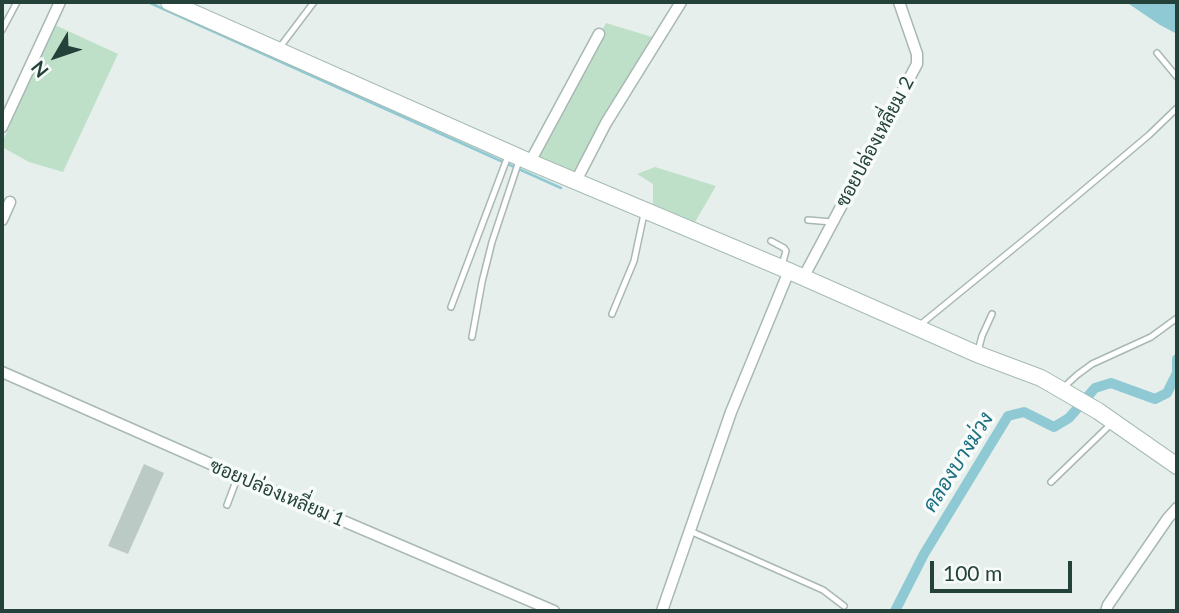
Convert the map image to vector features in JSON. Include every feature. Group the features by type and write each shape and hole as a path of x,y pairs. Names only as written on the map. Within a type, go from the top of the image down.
{"street":[{"path":"2,127 60,2"},
{"path":"169,2 520,157 977,354 1041,378 1098,411 1177,466"},
{"path":"576,181 606,123 681,2"},
{"name":"ซอยปล่องเหลี่ยม 2","path":"791,272 832,222 918,64 918,54 899,2"},
{"path":"520,157 599,34"},
{"path":"2,220 10,202"},
{"path":"662,611 731,412 791,272"},
{"name":"ซอยปล่องเหลี่ยม 1","path":"2,372 554,611"},
{"path":"1106,611 1177,508"}],"lane":[{"path":"2,30 16,2"},
{"path":"278,50 314,2"},
{"path":"1157,53 1177,77"},
{"path":"918,327 1149,135 1177,108"},
{"path":"451,307 520,157"},
{"path":"472,337 492,242 520,157"},
{"path":"612,314 634,261 644,210"},
{"path":"808,220 832,222"},
{"path":"771,241 786,251 791,272"},
{"path":"977,354 992,314"},
{"path":"1067,392 1077,375 1092,364 1151,337 1177,318"},
{"path":"1051,482 1113,422"},
{"path":"227,505 238,476"},
{"path":"689,531 823,590 844,606"}],"green space":[{"path":"606,23 652,37 579,166 573,171 538,156"},
{"path":"55,25 118,54 63,172 29,162 2,147"},
{"path":"655,167 716,186 695,222 653,204 653,184 637,174"}],"water":[{"path":"1126,2 1177,2 1177,34 1160,25"}],"building":[{"path":"144,464 164,473 128,554 108,546"}],"waterway":[{"path":"148,2 561,188"},
{"name":"คลองบางม่วง","path":"895,611 924,554 1008,416 1024,412 1054,427 1069,418 1095,388 1111,383 1155,399 1167,393 1177,373 1177,359"}]}
